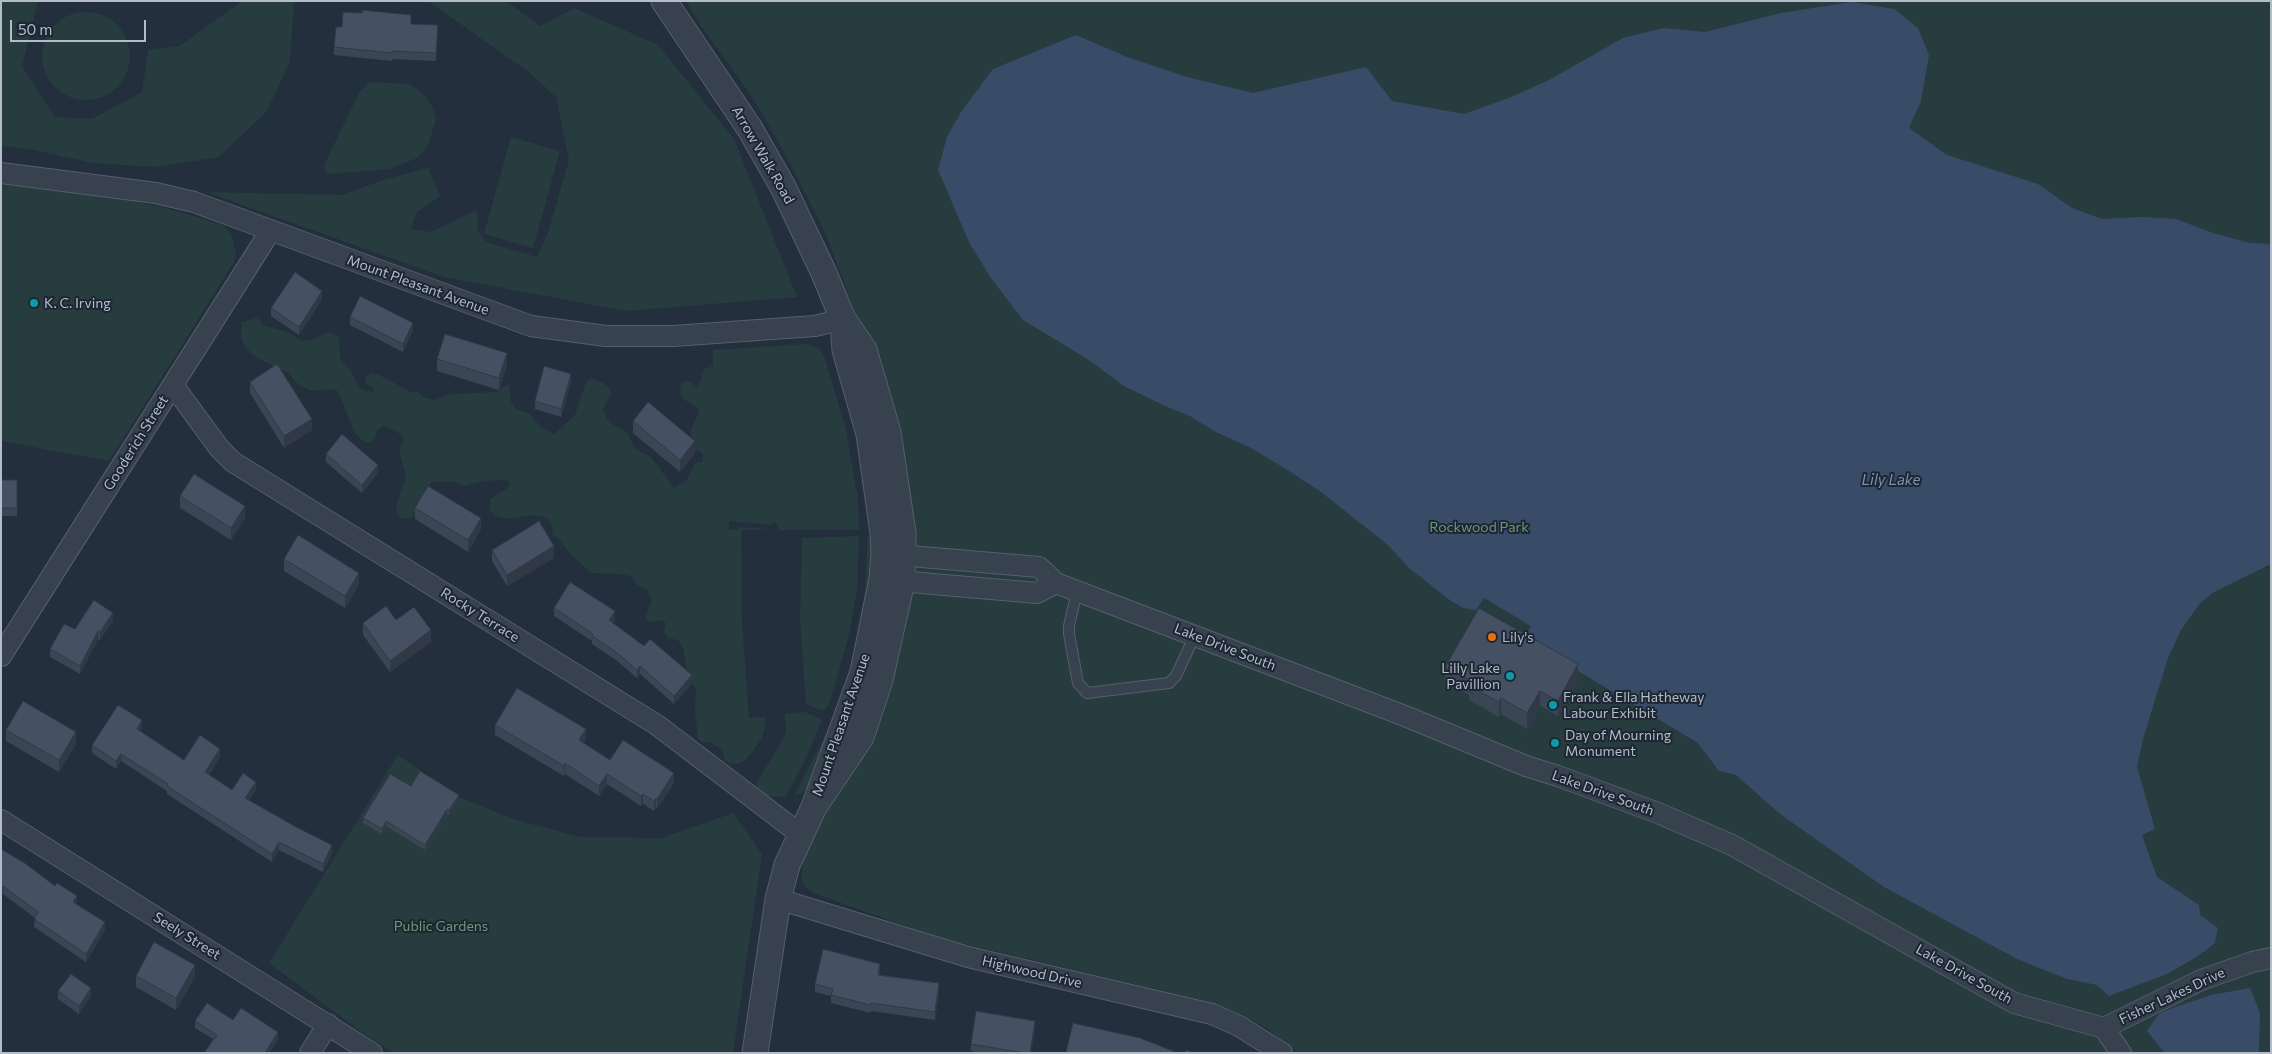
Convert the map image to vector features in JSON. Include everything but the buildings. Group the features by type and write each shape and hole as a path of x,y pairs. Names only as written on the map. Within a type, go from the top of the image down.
{"street":[{"name":"Arrow Walk Road","path":"664,1 750,129 773,168 823,271 843,320"},
{"name":"Mount Pleasant Avenue","path":"1,172 156,192 194,202 531,326 606,336 647,337 816,326 843,320 864,350 882,404 903,533 894,554 880,680 861,737 814,807 787,865 778,899 755,1053"},
{"name":"Gooderich Street","path":"1,656 271,230"},
{"name":"Rocky Terrace","path":"173,385 219,448 233,462 650,720 800,834"},
{"name":"Lake Drive South","path":"894,554 1039,567 1056,583 1405,716 1526,766 1658,813 1732,845 2014,1003 2104,1028"},
{"path":"892,580 1037,593 1056,583"},
{"name":"Seely Street","path":"1,820 372,1053"},
{"name":"Highwood Drive","path":"778,899 968,957 1212,1014 1239,1026 1282,1053"},
{"name":"Fisher Lakes Drive","path":"2104,1028 2201,980 2252,962 2271,958"},
{"path":"310,1053 328,1024"},
{"path":"2104,1028 2120,1053"}],"lane":[{"path":"1077,591 1069,634 1078,683 1087,693 1169,683 1176,676 1195,635"}],"green space":[{"path":"1,1 38,1 22,67 55,117 92,119 142,92 148,50 180,46 242,1 294,1 290,61 267,111 219,157 157,167 92,163 29,149 1,146"},
{"path":"428,1 506,1 540,26 574,8 658,45 734,139 797,297 626,311 444,277 206,192 342,195 383,180 428,168 440,196 416,213 411,229 431,232 477,210 478,230 486,242 537,257 548,233 569,160 556,97 530,73"},
{"name":"Rockwood Park","path":"686,1 2271,1 2271,1053 1298,1053 1265,1027 1234,1011 1202,1000 939,938 813,893 805,886 801,879 803,862 809,845 854,764 869,731 877,369 825,232 785,154 753,98 701,26"},
{"path":"86,12 103,15 111,19 123,31 127,39 130,56 127,73 123,81 111,93 103,97 86,100 69,97 61,93 49,81 45,73 42,56 45,39 49,31 61,19 69,15"},
{"path":"370,82 410,84 425,96 432,106 436,119 428,145 417,158 390,169 330,174 324,170 325,163 360,91"},
{"path":"511,137 560,151 533,248 484,234"},
{"path":"1,184 133,201 174,210 222,225 232,235 236,254 234,262 109,461 1,441"},
{"path":"257,318 265,326 285,331 303,341 311,340 325,333 332,333 339,337 340,359 351,371 357,384 365,391 373,392 374,389 366,383 365,377 372,373 411,392 418,392 425,398 434,400 451,394 497,392 506,385 509,385 511,402 516,409 530,414 541,427 554,434 575,415 586,382 591,379 601,382 608,386 611,393 603,409 607,419 629,435 634,448 651,457 674,488 686,482 695,463 702,462 703,453 694,449 690,442 692,427 699,413 697,408 682,398 681,384 686,381 691,382 698,388 704,369 713,366 713,350 805,344 819,348 824,356 846,429 858,499 859,530 779,530 777,523 774,522 771,525 729,521 729,529 738,530 738,527 772,529 741,530 742,621 749,718 765,717 762,738 747,759 738,764 728,763 724,760 723,752 718,747 711,743 702,742 698,738 695,713 696,690 688,675 683,648 678,640 668,638 664,633 666,623 660,620 650,622 645,619 652,600 647,590 637,585 630,576 592,573 571,555 558,538 553,536 551,523 546,517 533,515 509,519 496,516 489,509 490,499 509,487 511,483 506,480 484,481 463,486 453,481 432,482 427,486 412,517 402,519 397,513 396,506 406,477 399,450 404,440 401,435 393,429 383,426 377,430 376,437 371,442 364,442 355,433 338,391 332,389 312,391 299,385 288,373 252,354 244,345 241,336 242,322"},
{"path":"859,536 857,590 849,635 830,702 826,709 821,710 806,704 800,618 802,538"},
{"path":"868,536 875,536 875,566 841,719 834,715 849,672 857,636 865,590"},
{"path":"806,712 822,720 807,756 786,797 765,796 758,790 756,783 782,742 786,731 785,714"},
{"path":"831,724 837,727 822,760 805,791 794,796"},
{"name":"Public Gardens","path":"398,755 459,797 513,819 580,837 661,838 733,813 762,854 733,1053 394,1053 356,1028 269,963"}],"water":[{"name":"Lily Lake","path":"1851,2 1894,9 1918,28 1929,55 1921,101 1909,128 1947,155 2038,184 2072,208 2102,219 2143,217 2176,219 2213,233 2250,243 2271,244 2271,564 2214,592 2200,603 2181,630 2168,658 2143,739 2137,767 2155,829 2142,835 2157,877 2199,905 2200,915 2218,928 2215,943 2198,956 2167,974 2109,996 2097,985 2067,979 2017,959 1884,887 1780,814 1736,775 1719,771 1698,743 1525,639 1531,626 1484,598 1476,610 1463,608 1451,601 1409,568 1388,545 1321,492 1286,469 1251,448 1214,431 1190,416 1124,386 1089,360 1023,320 991,278 970,244 938,170 947,137 961,112 993,69 1076,35 1127,57 1187,77 1253,93 1366,67 1392,101 1464,114 1509,98 1549,80 1623,38 1664,28 1705,32 1781,13"},
{"path":"2250,988 2260,1013 2259,1053 2165,1053 2147,1031 2158,1015 2167,1010 2211,995"}],"place":[{"name":"K. C. Irving","path":"34,303"},
{"name":"Lily's","path":"1492,637"},
{"name":"Lilly Lake Pavillion","path":"1510,676"},
{"name":"Frank & Ella Hatheway Labour Exhibit","path":"1553,705"},
{"name":"Day of Mourning Monument","path":"1555,743"}]}
